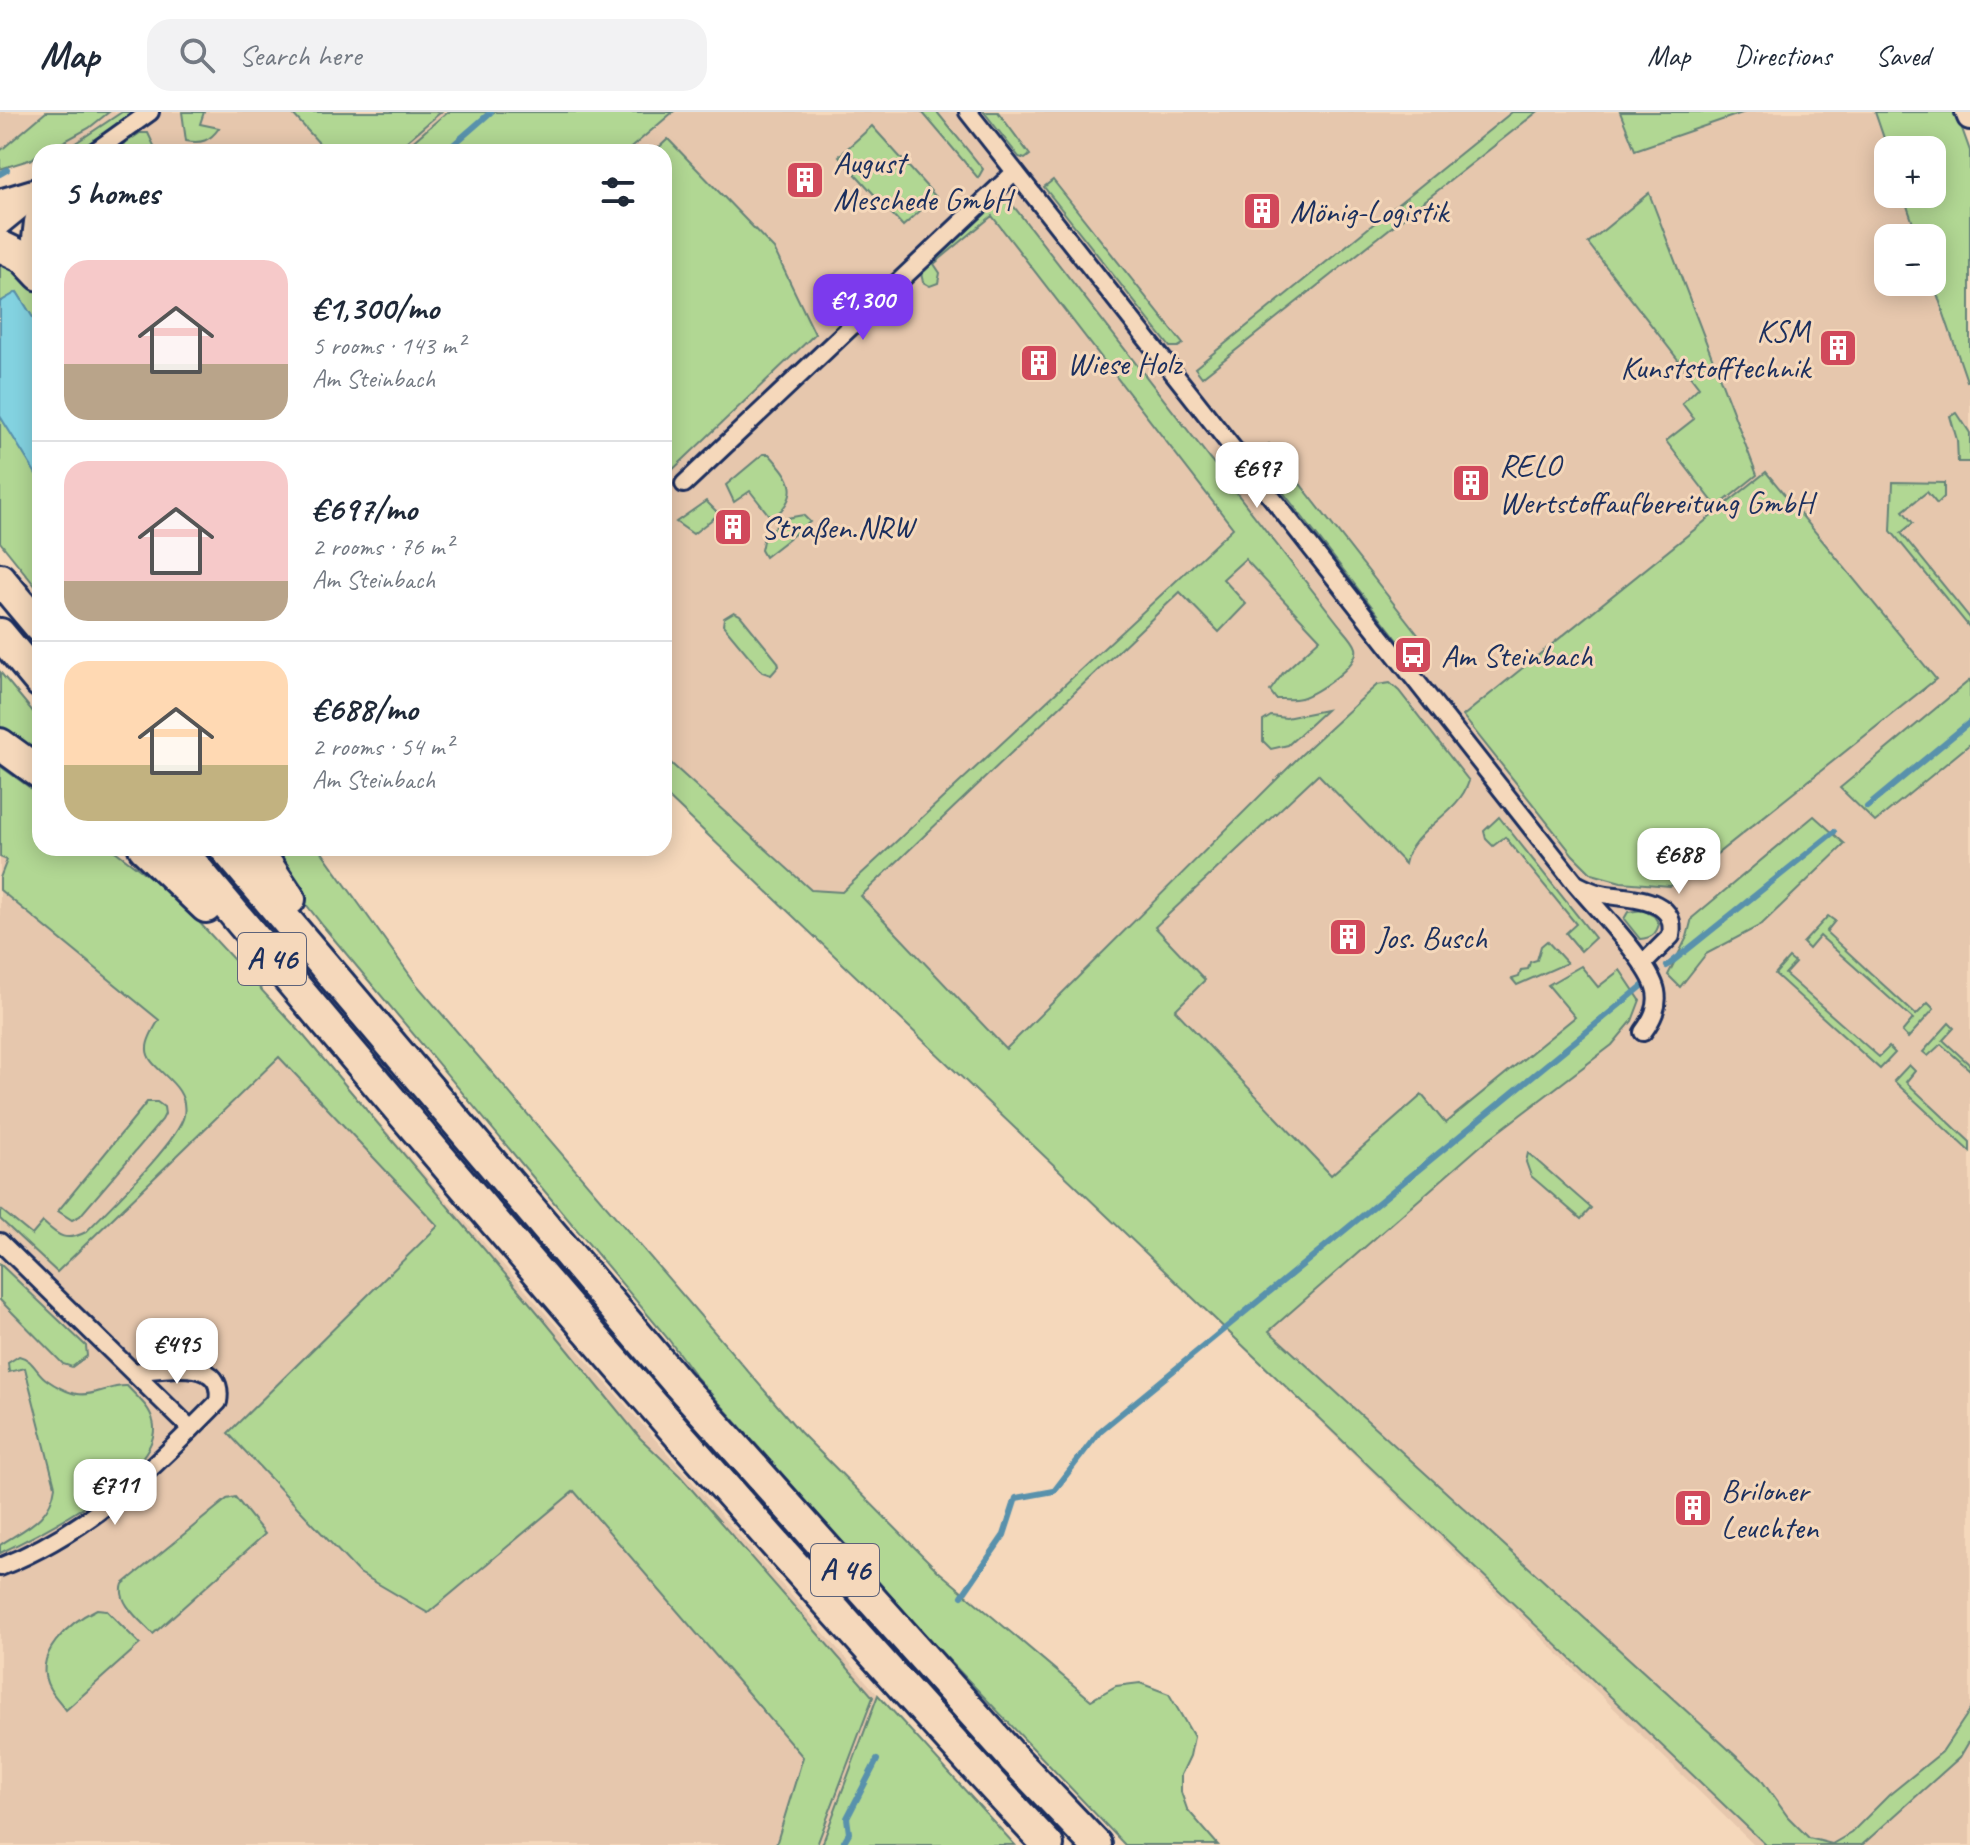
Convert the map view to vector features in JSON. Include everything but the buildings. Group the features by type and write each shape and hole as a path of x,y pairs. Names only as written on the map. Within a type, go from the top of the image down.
{"highway":[{"path":"0,205 32,195"},
{"path":"0,246 23,257 32,267"},
{"path":"0,579 32,617"},
{"path":"0,634 32,672"},
{"path":"0,744 32,767"},
{"path":"152,856 364,1070"},
{"name":"A 46","path":"186,856 364,1070 672,1428 1048,1845"},
{"name":"A 46","path":"232,856 676,1381 1015,1760 1096,1845"},
{"path":"261,856 396,1052"}],"street":[{"path":"105,144 150,112"},
{"path":"968,112 1576,884 1643,964 1656,991 1652,1021 1643,1032"},
{"path":"684,484 1015,172"},
{"path":"0,227 32,200"},
{"path":"1576,884 1605,895 1650,901 1666,912 1671,920 1671,936 1643,964"},
{"path":"0,1242 191,1429"},
{"path":"0,1567 53,1542 102,1511 137,1482 218,1402 220,1392 211,1373 200,1369 134,1372"}],"shaded area":[{"path":"0,112 291,112 320,144 32,144 32,159 0,169"},
{"path":"441,112 1921,112 1930,136 1874,136 1874,208 1946,208 1946,176 1970,237 1970,1845 1754,1845 1221,1325 672,801 672,144 403,144"},
{"path":"0,766 32,789 32,856 122,856 175,896 303,1035 878,1695 822,1845 0,1845"}],"green space":[{"path":"46,112 109,112 89,128 60,144 32,144 32,159 0,169 0,151"},
{"path":"122,112 132,112 88,144 74,144"},
{"path":"182,112 204,112 200,124 219,128 205,140 186,141"},
{"path":"291,112 441,112 403,144 320,144"},
{"path":"447,112 673,112 635,144 410,144"},
{"path":"922,112 937,112 983,169 978,178"},
{"path":"984,112 998,112 1030,155 1025,159 1019,157"},
{"path":"1512,112 1537,112 1202,377 1195,368"},
{"path":"1620,112 1745,112 1635,150"},
{"path":"1875,112 1956,112 1970,151 1970,380 1967,381 1938,296 1946,296 1946,224 1913,224 1908,208 1946,208 1946,136 1883,136"},
{"path":"872,126 936,197 903,226 839,156"},
{"path":"140,133 148,133 153,144 124,144"},
{"path":"668,139 774,249 815,334 672,470 672,144 663,144"},
{"path":"1053,180 1183,344 1170,347 1044,187"},
{"path":"1649,193 1757,475 1717,507 1666,441 1694,419 1682,403 1699,387 1588,243"},
{"path":"1000,200 1011,203 1356,648 1355,655 1344,670 1316,691 1298,699 1276,699 1270,691 1283,673 1320,639 1245,559 1223,579 1246,604 1219,632 1180,592 861,896 1006,1049 1301,755 1368,693 1377,685 1390,683 1399,691 1469,781 1463,793 1416,841 1405,864 1318,774 1155,927 1205,980 1175,1010 1331,1175 1422,1095 1445,1123 1575,1017 1548,985 1581,966 1598,987 1620,970 1640,1000 1632,1021 1612,1045 1486,1141 1269,1331 1760,1778 1788,1817 1809,1838 1832,1844 1851,1833 1889,1795 1942,1752 1970,1710 1970,1740 1960,1757 1862,1845 1766,1845 672,801 672,764 811,890 842,892 1233,528 992,216 934,264 940,273 938,283 930,286 923,282 920,269"},
{"path":"0,256 24,272 32,284 32,316 17,292 0,302"},
{"path":"1957,413 1970,433 1970,462 1958,462 1957,440 1950,416"},
{"path":"0,416 32,467 32,582 0,542"},
{"path":"1269,444 1430,650 1415,662 1254,455"},
{"path":"763,454 769,454 777,463 790,486 787,502 772,519 750,491 734,502 726,485"},
{"path":"1766,472 1936,679 1683,881 1670,886 1621,882 1592,874 1573,855 1463,716"},
{"path":"1893,482 1944,483 1944,497 1937,504 1927,492 1903,511 1913,523 1901,533 1970,618 1970,628 1891,531"},
{"path":"706,501 719,514 693,534 676,522"},
{"path":"803,515 810,522 765,557 761,550 764,536 787,518"},
{"path":"734,612 740,615 778,662 779,666 771,675 762,672 723,625 724,618"},
{"path":"0,672 32,710 32,754 0,732"},
{"path":"1970,680 1970,744 1875,822 1840,788"},
{"path":"1326,710 1288,745 1271,749 1263,741 1263,721 1271,716 1286,718"},
{"path":"0,766 32,789 32,856 122,856 175,896 303,1035 640,1438 680,1476 873,1697 817,1845 776,1845 803,1757 574,1491 428,1613 358,1572 228,1433 438,1226 279,1057 57,1272 0,1219 0,1209 32,1235 43,1222 63,1236 73,1237 86,1232 170,1141 180,1126 184,1103 174,1085 148,1056 148,1041 159,1020 0,890 0,878 7,860 0,857"},
{"path":"1814,816 1845,844 1761,925 1706,954 1680,987 1668,975 1687,937 1692,918"},
{"path":"1499,817 1595,938 1581,951 1566,933 1576,924 1505,837 1493,846 1486,839 1484,831"},
{"path":"276,856 325,856 417,985 800,1432 938,1571 1091,1700 1116,1686 1140,1683 1169,1694 1194,1737 1181,1775 1181,1792 1187,1809 1218,1845 1125,1845 929,1639 697,1378 669,1340 302,899"},
{"path":"1643,910 1654,916 1659,924 1652,935 1640,939 1624,919 1628,912"},
{"path":"1828,916 1835,921 1826,932 1916,1015 1928,1003 1934,1009 1908,1038 1902,1032 1913,1019 1820,936 1809,949 1803,943"},
{"path":"1547,941 1567,963 1517,985 1512,979 1519,977 1521,970 1528,969 1530,962 1537,960 1541,946"},
{"path":"1789,958 1795,963 1785,974 1879,1057 1889,1047 1895,1053 1880,1069 1775,974"},
{"path":"1949,1023 1954,1028 1943,1040 1970,1065 1970,1070 1941,1044 1928,1056 1923,1052"},
{"path":"1909,1065 1915,1071 1906,1082 1970,1142 1970,1152 1894,1081"},
{"path":"147,1102 157,1102 164,1107 162,1120 80,1216 72,1220 58,1211"},
{"path":"1528,1153 1591,1208 1581,1219 1531,1176 1526,1162"},
{"path":"0,1264 86,1346 87,1356 72,1367 63,1364 0,1300"},
{"path":"19,1356 28,1360 47,1380 73,1393 89,1394 127,1386 149,1411 153,1421 152,1440 140,1460 95,1499 0,1553 0,1545 43,1515 55,1486 25,1368 9,1372 8,1363"},
{"path":"235,1497 265,1534 153,1634 126,1604 123,1584 227,1499"},
{"path":"97,1609 106,1610 140,1644 66,1710 50,1689 45,1664 49,1652 65,1631"},
{"path":"878,1695 1015,1845 822,1845"}],"water":[{"path":"17,292 32,316 32,468 0,416 0,302"}],"waterway":[{"path":"454,144 491,112"},
{"path":"0,174 7,170"},
{"path":"1867,807 1970,722"},
{"path":"1667,966 1834,832"},
{"path":"962,1596 1004,1535 1016,1498 1054,1491 1100,1431 1646,983"},
{"path":"842,1845 849,1833 847,1818 877,1760"}],"place":[{"name":"August Meschede GmbH","path":"805,180"},
{"name":"Mönig-Logistik","path":"1262,211"},
{"name":"KSM Kunststofftechnik","path":"1838,348"},
{"name":"Wiese Holz","path":"1039,363"},
{"name":"RELO Wertstoffaufbereitung GmbH","path":"1471,483"},
{"name":"Straßen.NRW","path":"733,527"},
{"name":"Am Steinbach","path":"1413,655"},
{"name":"Jos. Busch","path":"1348,937"},
{"name":"Briloner Leuchten","path":"1693,1508"}]}
